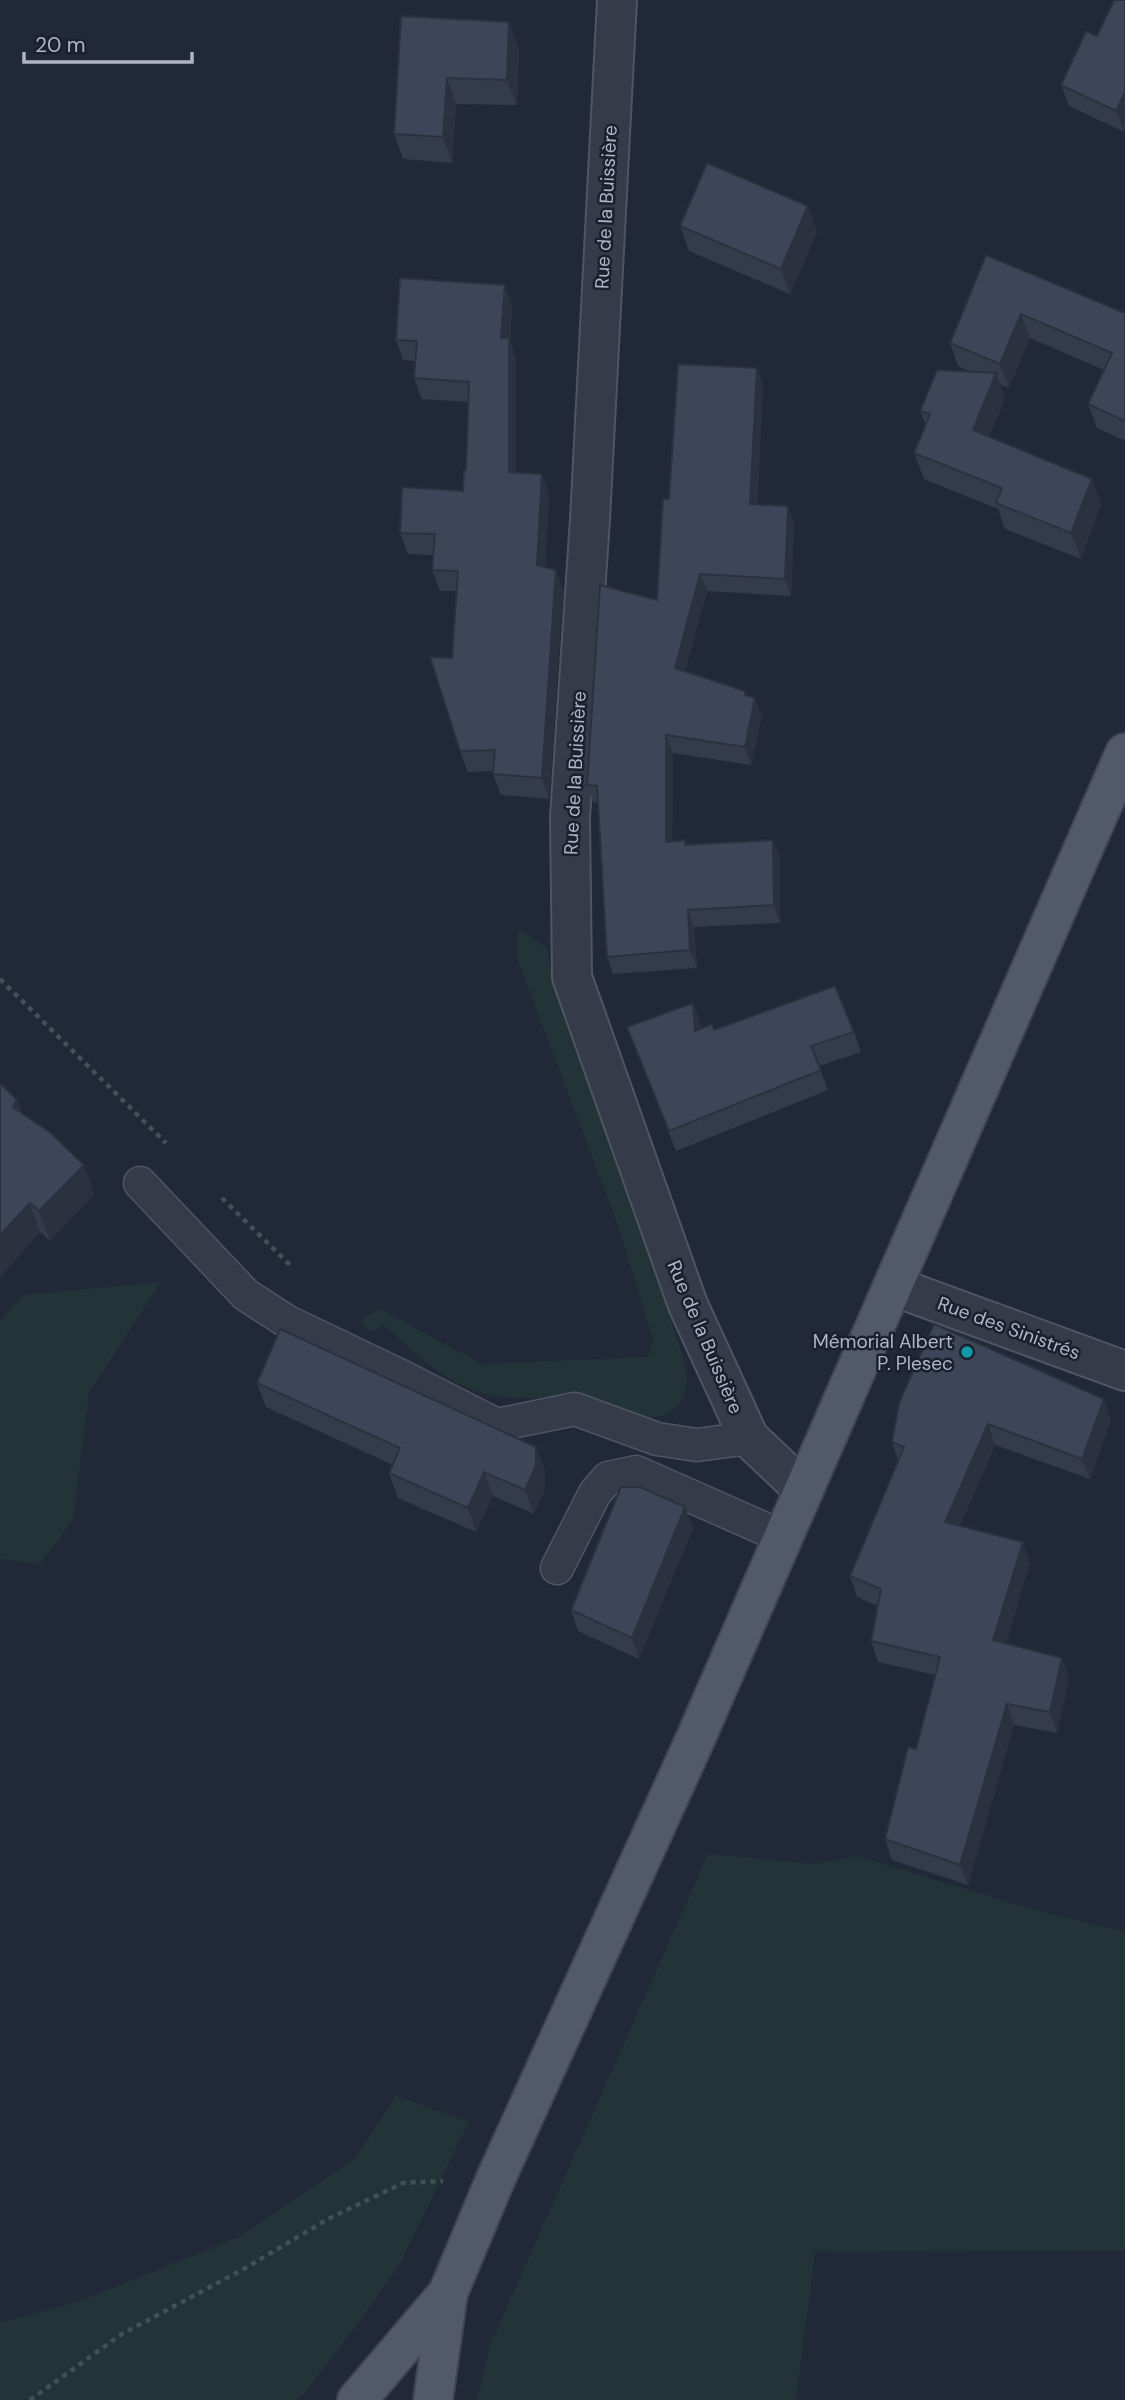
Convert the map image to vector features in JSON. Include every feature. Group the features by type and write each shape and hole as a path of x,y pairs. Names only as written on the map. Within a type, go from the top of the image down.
{"main road":[{"path":"433,2400 448,2293 496,2178 694,1742 1125,752"},
{"path":"356,2400 448,2293"}],"street":[{"name":"Rue de la Buissière","path":"617,0 590,519 570,817 572,977 688,1305 749,1438 804,1490"},
{"name":"Rue des Sinistrés","path":"893,1286 1125,1371"}],"lane":[{"path":"140,1183 246,1295 288,1322 497,1425 575,1409 657,1439 697,1445 749,1438"},
{"path":"557,1568 595,1493 608,1478 636,1472 783,1537"}],"path":[{"path":"30,2400 122,2334 242,2270 328,2219 403,2183 496,2178"}],"shaded area":[{"path":"518,929 547,948 555,990 682,1353 687,1380 683,1397 668,1413 656,1417 628,1414 574,1398 504,1397 477,1392 434,1368 384,1325 372,1332 359,1321 380,1309 482,1364 648,1357 653,1339 617,1223 518,961"},
{"path":"161,1282 89,1393 73,1520 40,1564 0,1559 0,1322 23,1295"},
{"path":"708,1854 814,1864 857,1856 1031,1909 1125,1932 1125,2251 815,2252 796,2400 477,2400 490,2345"},
{"path":"396,2096 469,2122 401,2262 303,2395 295,2400 0,2400 0,2323 83,2300 239,2237 355,2158"}],"building":[{"path":"1114,0 1125,0 1125,92 1116,111 1061,85 1086,31 1097,36"},
{"path":"401,16 509,22 507,80 447,78 443,137 394,134"},
{"path":"707,163 808,206 781,269 680,226"},
{"path":"986,255 1125,313 1125,421 1088,404 1112,353 1021,314 1000,364 950,343"},
{"path":"400,278 505,285 501,338 509,338 509,472 542,474 537,565 556,570 542,778 493,774 495,750 460,751 430,657 452,658 458,571 432,570 435,534 400,533 402,487 463,491 469,382 414,378 417,341 396,340"},
{"path":"678,364 757,368 750,504 788,506 785,579 700,574 675,668 745,691 745,695 755,698 745,747 666,735 666,842 685,840 685,845 773,840 774,905 688,910 690,950 607,957 597,786 587,785 600,585 657,600 663,499 669,499"},
{"path":"937,370 996,373 973,430 1092,479 1071,533 996,503 1002,488 914,453 930,414 920,411"},
{"path":"835,986 854,1032 811,1046 821,1070 669,1131 627,1027 693,1003 695,1031 712,1024 714,1030"},
{"path":"0,1083 17,1100 13,1107 51,1133 84,1165 39,1211 30,1203 0,1235"},
{"path":"934,1324 1104,1399 1082,1459 988,1424 945,1522 1023,1542 993,1640 1062,1658 1050,1712 1007,1704 960,1865 885,1839 908,1747 916,1749 940,1657 871,1641 881,1589 850,1576 904,1447 892,1442 899,1403"},
{"path":"280,1329 536,1447 536,1465 525,1490 484,1472 468,1508 389,1473 400,1448 257,1383"},
{"path":"621,1487 640,1487 685,1507 632,1638 571,1610"}],"place":[{"name":"Mémorial Albert P. Plesec","path":"967,1352"}]}
